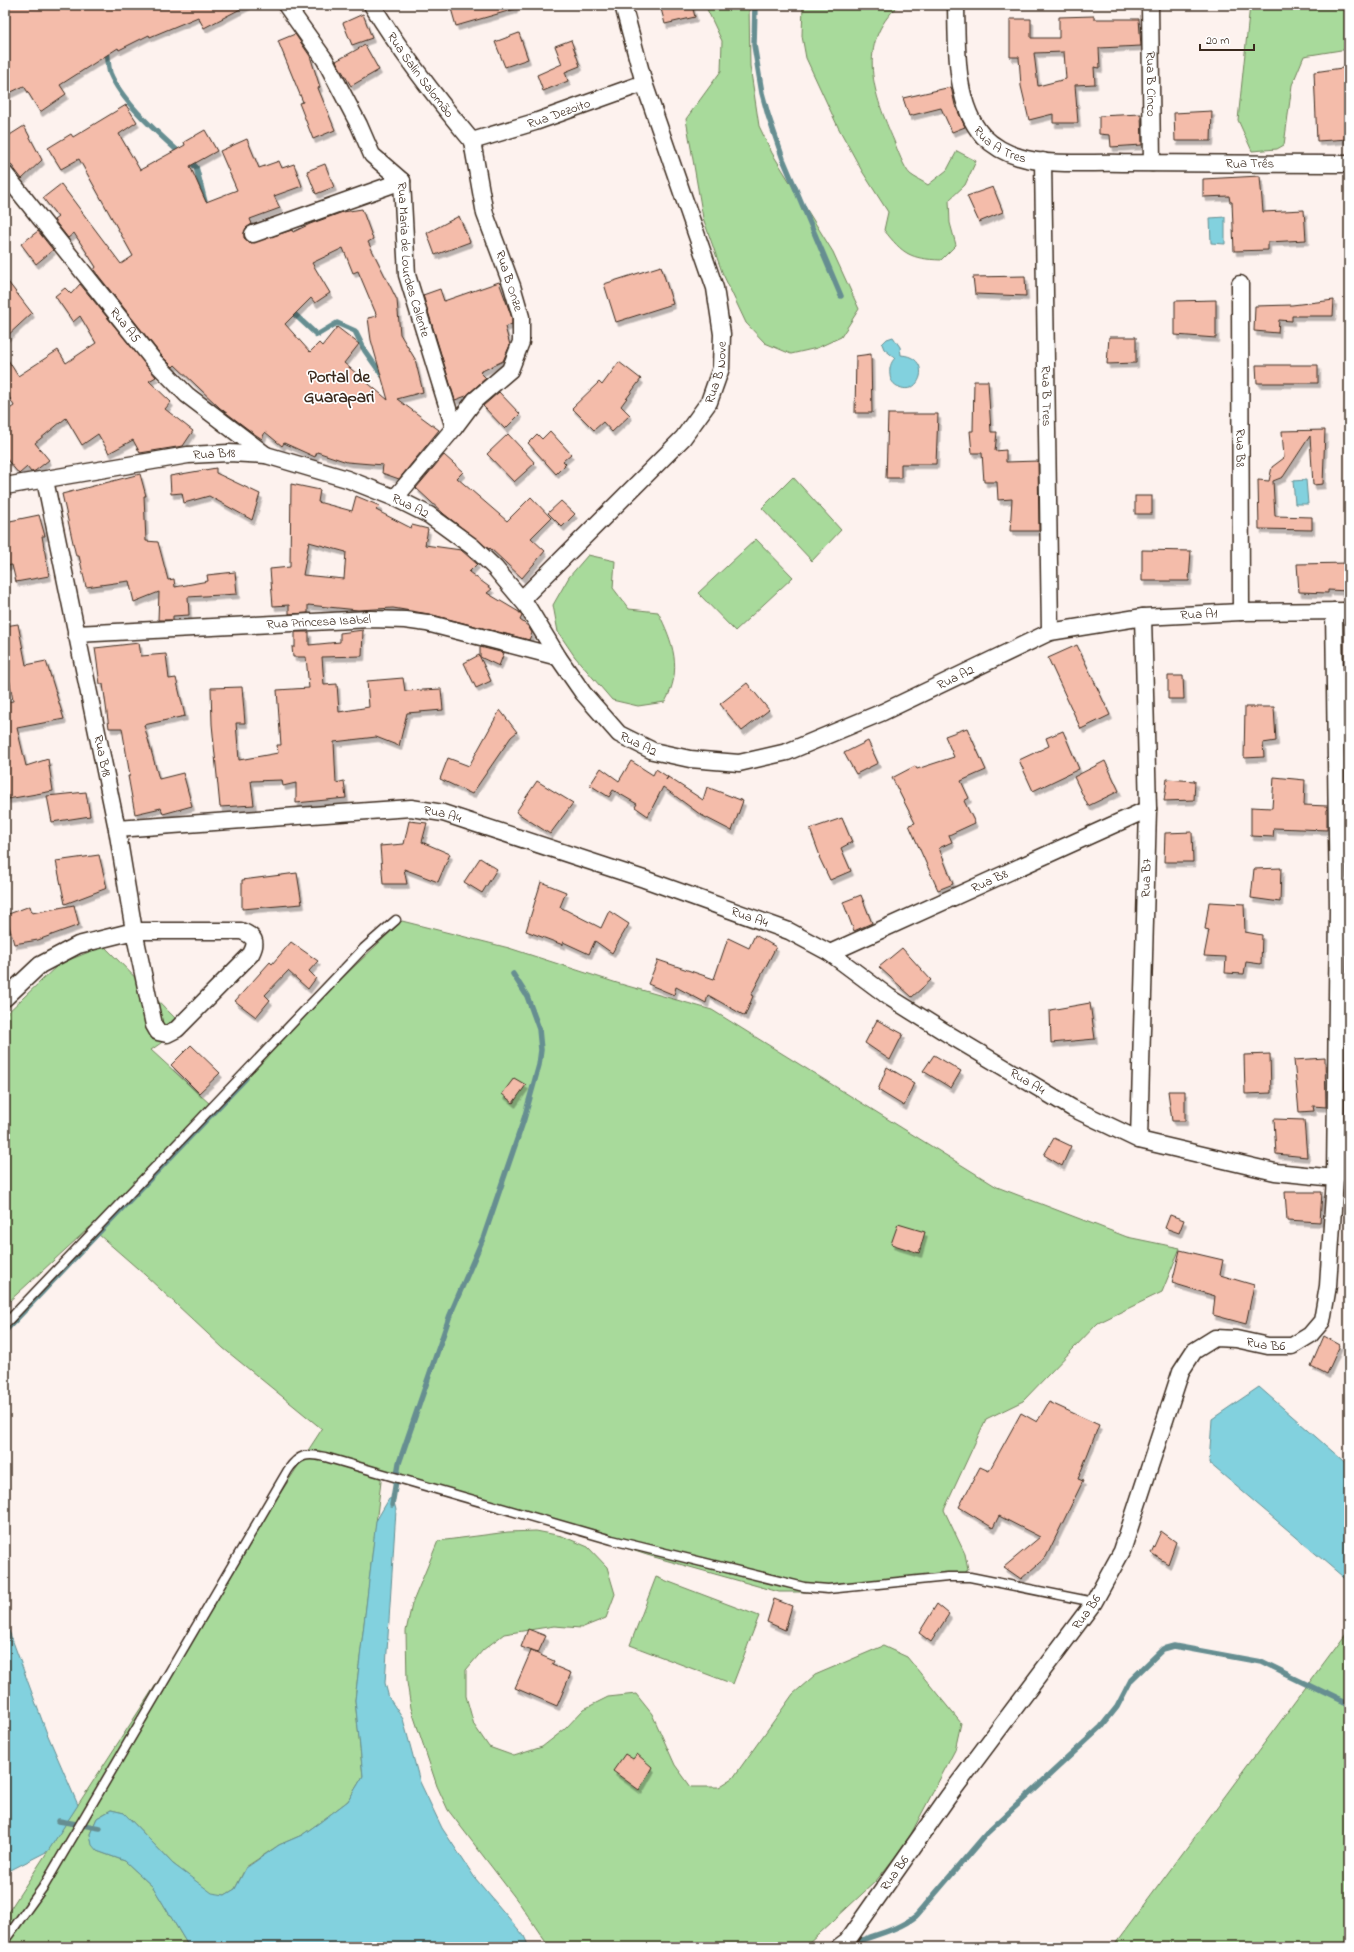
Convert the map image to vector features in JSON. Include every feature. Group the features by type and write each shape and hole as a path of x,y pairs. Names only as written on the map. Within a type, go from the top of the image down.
{"street":[{"name":"Rua Maria de Lourdes Calente","path":"286,5 325,60 359,125 372,155 402,181 407,275 454,428"},
{"name":"Rua Salin Salomão","path":"372,5 389,32 435,97 472,141"},
{"name":"Rua B Nove","path":"522,599 684,438 709,402 721,368 722,334 715,288 644,83 623,5"},
{"name":"Rua A Tres","path":"956,5 957,56 961,82 969,115 982,135 996,148 1019,157 1043,161 1152,163"},
{"name":"Rua B Cinco","path":"1150,5 1152,163"},
{"name":"Rua Dezoito","path":"472,141 535,122 644,83"},
{"name":"Rua B Onze","path":"395,498 454,428 475,400 510,370 521,342 520,317 512,286 485,214 472,141"},
{"name":"Rua B Tres","path":"1043,161 1050,632"},
{"name":"Rua Três","path":"1152,163 1349,164"},
{"name":"Rua A5","path":"5,174 154,360 187,395 266,455"},
{"path":"253,234 402,181"},
{"name":"Rua B8","path":"1240,284 1241,612"},
{"name":"Rua B18","path":"5,486 188,455 229,453 266,455"},
{"name":"Rua A2","path":"266,455 347,479 395,498 429,515 473,547 495,568 522,599 558,657 583,693 619,734 653,751 690,759 739,762 787,752 853,724 1050,632"},
{"name":"Rua B18","path":"45,480 117,829 134,931 154,1025 158,1032 167,1034 177,1029 251,954 255,947 255,940 251,935 241,931 134,931"},
{"name":"Rua A1","path":"1050,632 1143,617 1241,612 1342,611"},
{"name":"Rua B6","path":"839,1947 847,1941 948,1796 1094,1602 1122,1551 1181,1371 1194,1351 1215,1338 1236,1339 1268,1346 1292,1346 1310,1335 1322,1320 1328,1286 1335,1178 1342,611"},
{"name":"Rua B7","path":"1138,1140 1148,809 1143,617"},
{"name":"Rua Princesa Isabel","path":"76,634 370,619 405,620 427,623 558,657"},
{"name":"Rua A4","path":"117,829 411,808 443,813 644,879 789,931 830,953 889,997 948,1034 1072,1108 1138,1140 1276,1172 1335,1178"},
{"name":"Rua B8","path":"830,953 1148,809"},
{"path":"5,998 40,965 78,945 134,931"}],"lane":[{"path":"5,1324 364,948 396,920"},
{"path":"5,1940 44,1886 288,1470 294,1461 303,1455 313,1454 325,1457 612,1540 804,1587 828,1589 948,1577 970,1577 1094,1602"}],"green space":[{"path":"705,5 749,5 750,66 759,126 772,153 833,252 859,309 841,337 817,348 791,354 765,343 746,323 722,272 703,218 686,119 721,71 722,41"},
{"path":"803,5 899,5 885,20 877,36 873,53 872,70 880,106 903,163 910,174 928,185 947,170 957,151 976,161 965,185 949,200 950,223 956,245 941,260 922,258 908,254 897,245 884,230 888,212 862,171 838,127 806,58 802,36"},
{"path":"1250,5 1349,5 1349,50 1304,56 1292,85 1284,145 1277,149 1252,151 1238,120"},
{"path":"793,477 841,530 812,561 762,508"},
{"path":"756,539 793,577 735,631 698,593"},
{"path":"588,555 615,561 613,588 629,609 658,612 672,645 675,667 674,679 665,702 638,706 612,700 575,657 558,632 553,605 569,577"},
{"path":"402,921 509,948 617,983 712,1010 997,1187 1127,1237 1180,1248 1162,1292 1098,1323 1023,1401 986,1419 944,1510 965,1554 968,1569 963,1576 871,1584 812,1592 779,1592 647,1555 515,1512 382,1473 355,1700 363,1776 348,1801 302,1835 279,1845 246,1867 235,1889 225,1895 212,1894 173,1864 124,1813 111,1810 97,1818 90,1834 97,1851 125,1861 153,1887 189,1947 5,1947 5,1917 322,1429 223,1348 145,1275 90,1227 5,1305 5,1015 59,964 104,946 177,1020 175,1033 151,1050 210,1104"},
{"path":"536,1531 562,1536 588,1547 607,1567 615,1594 606,1618 581,1628 554,1626 504,1634 483,1650 466,1670 466,1696 474,1725 489,1747 514,1756 542,1747 565,1729 584,1709 608,1697 636,1694 652,1714 675,1765 691,1787 719,1787 733,1778 793,1694 815,1675 883,1646 907,1657 961,1723 955,1750 911,1834 895,1857 876,1881 805,1947 549,1947 520,1904 448,1810 437,1786 411,1708 407,1682 406,1631 412,1604 438,1541 508,1532"},
{"path":"656,1577 759,1616 733,1684 630,1645"},
{"path":"1349,1629 1349,1947 1113,1947"}],"water":[{"path":"1225,217 1225,244 1211,243 1210,218"},
{"path":"893,337 900,347 901,355 911,357 917,362 920,369 918,382 907,389 894,384 891,379 890,368 891,363 895,358 884,349 882,344 887,339"},
{"path":"1306,480 1308,504 1295,504 1293,481"},
{"path":"1259,1387 1349,1466 1349,1582 1209,1463 1212,1419"},
{"path":"393,1498 396,1510 385,1683 389,1698 403,1719 420,1782 442,1828 475,1878 524,1936 529,1947 189,1947 153,1887 125,1861 97,1851 92,1845 90,1834 97,1818 111,1810 124,1813 173,1864 212,1893 225,1895 235,1889 246,1868 279,1845 302,1835 348,1801 363,1776 355,1700 376,1521 389,1499"},
{"path":"5,1620 46,1731 78,1805 48,1851 5,1873"}],"building":[{"path":"5,5 248,5 204,28 198,17 150,37 149,35 119,50 118,48 60,85 66,94 40,112 24,86 5,95"},
{"path":"450,5 515,5 515,9 456,26"},
{"path":"660,5 692,5 695,17 665,24"},
{"path":"363,14 372,38 352,45 343,23"},
{"path":"1094,16 1094,19 1139,19 1141,46 1099,48 1100,68 1094,67 1095,84 1075,85 1078,123 1053,123 1053,114 1029,120 1021,86 1019,57 1010,57 1010,19 1031,19 1031,38 1059,38 1059,17","holes":["1064,52 1066,79 1038,86 1034,53"]},
{"path":"519,33 528,59 505,67 495,42"},
{"path":"295,34 310,56 320,87 318,88 335,130 313,139 299,103 303,102 278,41"},
{"path":"571,40 580,66 565,72 568,81 543,91 537,75 562,64 555,46"},
{"path":"365,45 379,70 351,86 336,61"},
{"path":"1349,67 1349,139 1317,141 1314,72"},
{"path":"951,87 955,105 965,127 952,132 941,108 909,116 903,98"},
{"path":"126,105 137,122 119,134 140,170 185,145 184,142 205,130 217,151 190,166 206,202 237,190 220,151 247,139 259,168 279,161 282,168 294,164 302,186 274,196 280,208 250,219 252,224 246,228 244,238 251,243 292,230 293,232 343,212 362,209 373,239 368,242 397,300 400,334 415,359 423,392 397,399 439,430 399,479 382,473 383,465 347,462 317,452 315,457 284,443 282,446 265,432 262,439 220,408 175,365 173,367 161,355 94,270 96,267 74,233 68,238 54,220 58,217 43,198 61,184 121,264 133,256 79,159 61,169 48,148 71,134 73,137","holes":["343,248 353,273 358,271 377,316 368,318 371,340 388,400 344,363 359,344 337,327 322,346 319,343 310,352 285,324 311,298 315,303 330,293 312,263"]},
{"path":"1212,111 1211,141 1175,141 1174,113"},
{"path":"1141,114 1142,145 1111,147 1110,135 1099,134 1099,116"},
{"path":"24,126 42,160 22,179 6,158 10,154 5,147 5,138"},
{"path":"325,164 334,187 316,194 307,171"},
{"path":"1260,176 1263,212 1304,210 1306,240 1268,242 1268,250 1234,251 1232,202 1230,202 1229,196 1203,197 1203,179"},
{"path":"993,187 1003,212 979,222 967,196"},
{"path":"459,216 470,242 435,255 427,233"},
{"path":"38,231 53,250 36,264 21,244"},
{"path":"661,266 673,304 616,322 604,284"},
{"path":"1025,276 1026,296 975,294 973,277"},
{"path":"5,278 32,313 5,338"},
{"path":"499,282 512,318 512,324 505,327 510,345 503,361 480,372 486,378 466,396 455,400 423,295 440,289 444,301"},
{"path":"80,284 156,377 149,381 171,402 165,409 193,431 183,446 140,453 133,440 109,453 98,434 82,445 66,418 35,443 49,460 35,471 31,472 27,467 19,474 5,457 5,412 14,406 5,389 5,355 18,376 58,350 66,363 96,343 80,316 73,322 55,296 65,288 71,294"},
{"path":"1216,300 1216,338 1175,335 1175,301"},
{"path":"1334,300 1333,316 1292,316 1292,321 1279,320 1278,333 1254,331 1255,306 1292,305"},
{"path":"1109,337 1136,337 1136,363 1107,364"},
{"path":"871,354 872,413 855,413 856,356"},
{"path":"619,362 641,379 621,406 630,415 612,432 603,422 594,430 572,408 599,382 602,385"},
{"path":"1256,365 1318,365 1318,383 1257,383"},
{"path":"974,381 988,381 991,432 997,432 995,451 1006,450 1006,462 1038,461 1039,531 1010,531 1012,499 998,500 997,482 984,482 982,453 972,453 970,431 973,431"},
{"path":"499,392 520,414 505,429 483,406"},
{"path":"888,414 938,414 936,464 901,464 901,478 886,478"},
{"path":"1325,430 1323,484 1313,485 1310,436 1283,477 1273,481 1275,516 1312,517 1312,530 1259,529 1258,480 1269,481 1272,467 1284,458 1282,431"},
{"path":"550,431 571,454 563,461 566,464 556,474 528,443 537,434 542,439"},
{"path":"508,434 535,463 514,482 487,454"},
{"path":"444,455 463,472 457,478 507,521 531,497 551,518 531,538 545,551 522,578 490,548 489,549 444,514 416,488"},
{"path":"216,468 216,473 260,494 252,520 209,496 184,503 182,493 171,494 170,476"},
{"path":"140,474 146,496 144,496 146,541 158,542 168,580 174,579 175,587 208,581 207,575 235,572 237,594 188,597 189,615 173,616 173,620 158,620 159,592 134,602 129,581 86,587 79,556 76,556 62,494"},
{"path":"291,484 320,490 318,502 352,511 356,496 380,506 376,510 411,528 412,525 428,529 425,545 461,550 477,564 469,572 492,589 487,593 519,612 522,616 520,620 528,626 532,633 529,640 429,614 393,608 358,610 308,605 308,613 289,614 289,605 273,606 270,569 290,567","holes":["309,542 346,552 344,579 303,575"]},
{"path":"1135,496 1152,496 1152,514 1135,514"},
{"path":"561,501 575,514 562,527 548,513"},
{"path":"39,515 45,536 42,536 49,576 16,582 12,565 5,566 5,522"},
{"path":"1142,550 1191,551 1189,581 1142,581"},
{"path":"1349,563 1349,591 1328,590 1328,593 1299,592 1297,564"},
{"path":"18,624 26,665 46,661 64,719 17,728 26,766 48,759 53,791 8,799 5,783 5,702 13,701 5,653 5,626"},
{"path":"363,630 362,656 322,657 324,685 337,684 339,712 369,707 367,681 403,678 405,691 441,689 443,710 407,713 399,746 376,737 334,742 336,783 344,781 346,798 296,803 296,783 283,786 282,780 251,781 254,805 220,807 212,724 211,688 242,687 245,723 236,723 239,760 278,753 277,745 281,745 277,690 309,688 306,657 293,657 292,647 295,647 295,632 309,632 309,645 340,642 340,633"},
{"path":"139,643 141,656 166,654 169,679 176,678 185,716 144,725 159,779 183,773 192,806 163,814 161,808 135,814 128,776 130,776 122,728 109,728 103,684 100,684 95,648"},
{"path":"1077,645 1110,715 1081,729 1048,658"},
{"path":"480,647 504,653 499,666 480,657"},
{"path":"479,655 491,681 476,688 464,663"},
{"path":"1168,676 1183,676 1184,699 1168,699"},
{"path":"747,683 769,710 742,731 720,704"},
{"path":"1245,707 1274,707 1276,741 1263,743 1264,757 1244,758"},
{"path":"500,710 517,732 511,737 472,794 440,779 448,758 469,766"},
{"path":"967,728 986,770 961,781 969,798 964,801 975,823 949,835 952,842 939,848 953,884 938,890 909,825 915,823 892,778 915,766 917,769 954,757 945,736"},
{"path":"1063,731 1079,769 1033,791 1019,760 1049,746 1046,738"},
{"path":"868,741 878,763 856,774 844,753"},
{"path":"631,761 653,775 656,769 703,800 707,787 743,801 732,831 701,815 663,787 648,816 635,807 637,804 613,790 609,797 590,785 601,768 619,781"},
{"path":"1105,761 1119,791 1088,806 1074,777"},
{"path":"1274,777 1305,780 1304,805 1327,806 1327,830 1274,828 1273,837 1251,836 1251,807 1272,808"},
{"path":"1167,779 1195,781 1194,800 1164,801"},
{"path":"537,781 573,803 550,834 516,812"},
{"path":"86,792 90,816 52,822 47,796"},
{"path":"842,818 852,842 841,848 851,871 830,880 819,857 820,856 810,829"},
{"path":"409,821 427,823 422,842 450,854 438,882 404,869 407,884 383,884 380,846 404,844"},
{"path":"1192,832 1193,862 1164,862 1165,833"},
{"path":"99,855 107,888 65,904 56,861"},
{"path":"480,858 497,869 482,893 464,882"},
{"path":"1281,868 1280,902 1251,898 1254,869"},
{"path":"297,873 302,904 242,909 242,880"},
{"path":"541,882 566,892 560,907 601,928 609,911 629,924 612,953 595,941 589,954 563,942 563,945 526,931"},
{"path":"861,895 872,923 854,931 843,902"},
{"path":"1209,902 1244,904 1245,932 1262,935 1261,964 1246,962 1244,974 1225,973 1226,957 1204,956 1209,930 1205,929"},
{"path":"74,905 79,925 38,940 14,944 6,915 30,906 32,913"},
{"path":"755,935 776,947 751,995 753,996 745,1016 708,995 706,1003 676,987 674,995 648,984 658,960 714,979 728,938 749,948"},
{"path":"291,942 318,961 309,971 316,978 308,989 288,971 265,995 270,1000 256,1017 235,1001 270,962 272,964"},
{"path":"902,948 931,980 912,997 879,967"},
{"path":"1090,1003 1095,1039 1051,1043 1050,1010"},
{"path":"877,1020 903,1034 890,1060 865,1043"},
{"path":"191,1045 220,1073 199,1093 171,1065"},
{"path":"1270,1054 1271,1093 1245,1094 1244,1055"},
{"path":"934,1055 961,1071 951,1088 923,1071"},
{"path":"1325,1058 1326,1107 1313,1106 1314,1111 1299,1112 1294,1060"},
{"path":"887,1067 914,1083 904,1106 878,1090"},
{"path":"514,1078 526,1085 513,1103 502,1094"},
{"path":"1168,1091 1185,1091 1185,1121 1172,1121"},
{"path":"1274,1119 1304,1120 1307,1157 1276,1154"},
{"path":"1054,1138 1071,1146 1062,1166 1044,1155"},
{"path":"1285,1192 1322,1192 1320,1222 1287,1220"},
{"path":"1170,1215 1184,1220 1179,1233 1165,1228"},
{"path":"898,1224 925,1232 919,1253 891,1244"},
{"path":"1180,1250 1223,1260 1220,1275 1254,1285 1246,1324 1213,1315 1215,1296 1172,1283"},
{"path":"1324,1336 1340,1345 1327,1374 1311,1366"},
{"path":"1049,1402 1099,1425 1078,1479 1083,1481 1046,1557 1021,1579 1004,1567 1040,1537 999,1516 993,1528 959,1507 980,1467 989,1471 1021,1413 1037,1422"},
{"path":"1161,1531 1176,1542 1168,1564 1151,1553"},
{"path":"774,1599 792,1606 785,1630 767,1622"},
{"path":"937,1604 949,1614 931,1642 919,1633"},
{"path":"528,1629 546,1636 538,1653 521,1647"},
{"path":"531,1651 554,1661 552,1665 571,1673 557,1706 515,1688"},
{"path":"625,1754 633,1759 637,1754 652,1767 639,1790 613,1771"}],"waterway":[{"path":"755,5 754,45 762,93 768,115 783,159 841,296"},
{"path":"107,48 110,73 123,95 141,116 181,154"},
{"path":"188,160 196,167 205,202"},
{"path":"290,310 317,335 337,323 355,331 365,351 382,375"},
{"path":"392,1505 399,1463 450,1315 484,1236 524,1119 539,1065 541,1050 539,1029 527,996 513,974"},
{"path":"5,1331 246,1078"},
{"path":"851,1944 893,1929 916,1916 987,1833 1101,1727 1117,1707 1131,1680 1163,1649 1174,1646 1261,1662 1349,1705"},
{"path":"59,1821 100,1828"}],"district":[{"name":"Portal de Guarapari","path":"339,387"}]}
